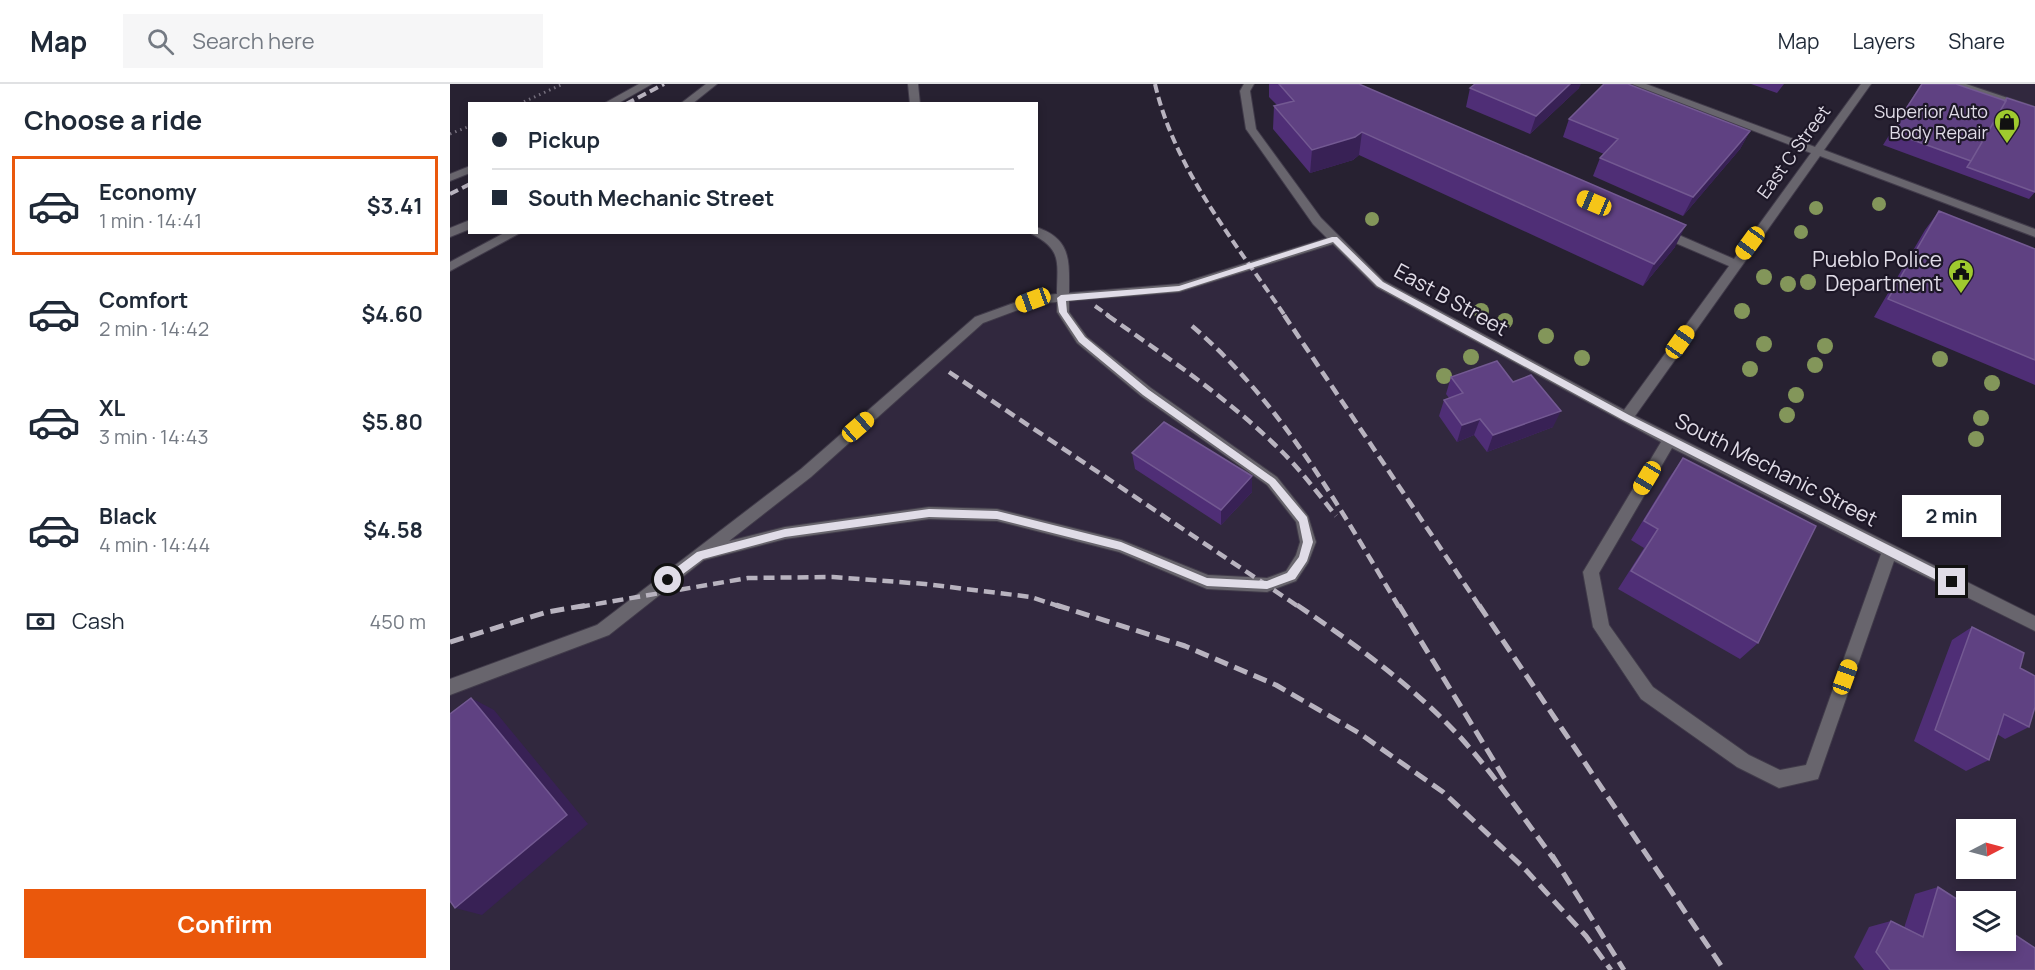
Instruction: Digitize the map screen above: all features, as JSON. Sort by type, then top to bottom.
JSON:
[{"type":"street","points":[[612,102],[647,84]]},
{"type":"street","points":[[688,102],[712,84]]},
{"type":"street","points":[[704,102],[725,84]]},
{"type":"street","points":[[913,84],[915,102]]},
{"type":"street","name":"East B Street","points":[[1249,84],[1245,91],[1251,129],[1317,221],[1380,284],[1626,418]]},
{"type":"street","points":[[1637,84],[2035,233]]},
{"type":"street","name":"East C Street","points":[[1626,418],[1866,84]]},
{"type":"street","points":[[1956,84],[2035,110]]},
{"type":"street","points":[[450,178],[468,170]]},
{"type":"street","points":[[450,233],[468,225]]},
{"type":"street","points":[[1646,225],[1735,264]]},
{"type":"street","points":[[700,555],[785,533],[929,513],[997,515],[1110,543],[1207,582],[1267,585],[1291,576],[1303,558],[1308,542],[1303,520],[1272,481],[1146,392],[1082,340],[1063,312],[1061,298],[1063,255],[1050,238],[1038,232]]},
{"type":"street","points":[[450,267],[512,234]]},
{"type":"street","points":[[450,687],[603,630],[806,473],[980,320],[1033,300],[1179,288],[1335,239]]},
{"type":"street","name":"South Mechanic Street","points":[[1626,418],[2035,624]]},
{"type":"street","points":[[1669,440],[1591,572],[1601,627],[1647,693],[1743,761],[1779,779],[1812,773],[1890,551]]},
{"type":"path","points":[[523,102],[562,84]]},
{"type":"path","points":[[450,134],[468,127]]},
{"type":"shaded area","points":[[1956,84],[2035,84],[2035,110]]},
{"type":"shaded area","points":[[1335,239],[1380,284],[2035,624],[2035,970],[450,970],[450,687],[603,630],[806,473],[979,320],[1033,300],[1179,288]]},
{"type":"building","points":[[1279,84],[1359,84],[1686,225],[1654,264],[1362,132],[1355,137],[1312,150],[1274,106],[1294,101]]},
{"type":"building","points":[[1475,84],[1570,84],[1536,116],[1470,88]]},
{"type":"building","points":[[1604,84],[1628,84],[1750,131],[1693,197],[1600,158],[1618,139],[1569,119]]},
{"type":"building","points":[[1922,84],[1956,84],[2006,101],[1971,161],[1891,132]]},
{"type":"building","name":"Superior Auto Body Repair","points":[[2007,98],[2035,107],[2035,192],[1967,167]]},
{"type":"building","name":"Pueblo Police Department","points":[[1939,211],[2035,249],[2035,360],[1888,299]]},
{"type":"building","points":[[1497,361],[1513,382],[1531,375],[1561,411],[1493,435],[1480,419],[1462,425],[1444,400],[1463,393],[1451,377]]},
{"type":"building","points":[[1164,422],[1252,476],[1221,510],[1132,453]]},
{"type":"building","points":[[1683,458],[1816,526],[1758,643],[1631,571],[1658,529],[1644,521]]},
{"type":"building","points":[[1972,627],[2024,653],[2020,668],[2035,676],[2035,707],[2029,727],[2004,714],[1989,760],[1935,730]]},
{"type":"building","points":[[471,698],[567,815],[455,908],[450,901],[450,714]]},
{"type":"building","points":[[1938,887],[1956,899],[1956,951],[2016,951],[2016,936],[2035,948],[2035,970],[1890,970],[1876,952],[1891,921],[1923,937]]},
{"type":"railway","points":[[630,102],[664,84]]},
{"type":"railway","points":[[1155,84],[1164,116],[1192,176],[1209,205],[1285,316]]},
{"type":"railway","points":[[450,194],[468,185]]},
{"type":"railway","points":[[1095,306],[1109,316]]},
{"type":"railway","points":[[1107,315],[1193,376],[1254,425],[1290,460],[1336,516]]},
{"type":"railway","points":[[1284,315],[1480,607]]},
{"type":"railway","points":[[1192,326],[1254,388],[1281,422],[1331,494],[1399,607]]},
{"type":"railway","points":[[949,372],[1299,607]]},
{"type":"railway","points":[[579,607],[748,578],[833,577],[925,584],[1031,597],[1061,607]]},
{"type":"railway","points":[[450,642],[547,612],[588,605]]},
{"type":"railway","points":[[1056,605],[1185,646],[1276,685],[1359,733],[1443,792],[1523,867],[1586,936],[1611,970]]},
{"type":"railway","points":[[1297,605],[1383,667],[1443,719],[1486,768],[1556,862]]},
{"type":"railway","points":[[1399,605],[1508,784]]},
{"type":"railway","points":[[1479,605],[1724,970]]},
{"type":"railway","points":[[1552,855],[1624,970]]},
{"type":"place","name":"Superior Auto Body Repair","points":[[2007,145]]},
{"type":"place","name":"Pueblo Police Department","points":[[1961,295]]},
{"type":"route","points":[[668,580],[700,555],[785,533],[929,513],[997,515],[1121,546],[1207,582],[1267,585],[1291,576],[1303,558],[1308,542],[1303,520],[1272,481],[1146,392],[1082,340],[1063,312],[1061,298],[1179,288],[1335,239],[1380,284],[1626,418],[1952,582]]}]
